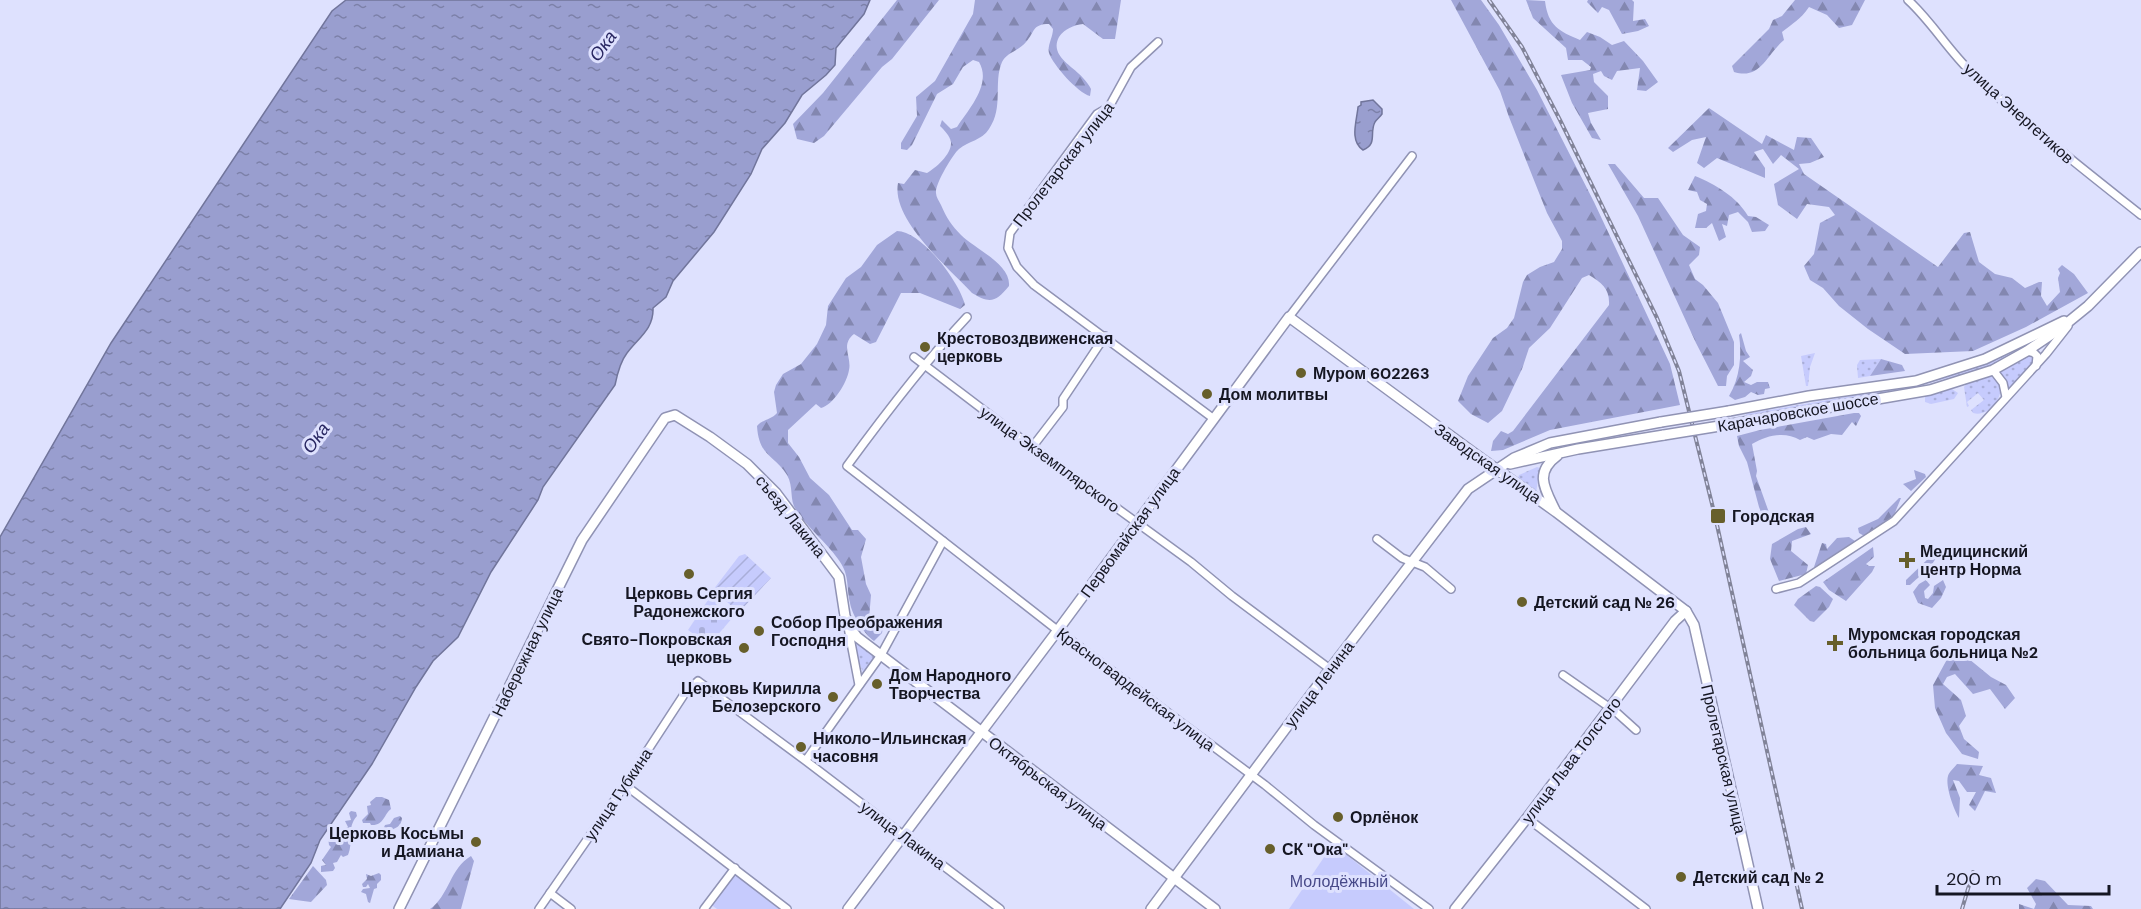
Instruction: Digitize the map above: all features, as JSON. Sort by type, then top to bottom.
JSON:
[{"type":"street","name":"улица Энергетиков","points":[[1908,0],[1926,16],[1958,58],[2027,125],[2141,215]]},
{"type":"street","name":"Пролетарская улица","points":[[1158,42],[1131,67],[1109,107],[1097,114],[1010,233],[1008,248],[1017,267],[1034,285],[1214,419]]},
{"type":"street","name":"Первомайская улица","points":[[848,909],[982,733],[1289,317],[1412,156]]},
{"type":"street","name":"Карачаровское шоссе","points":[[1528,456],[1930,390],[1993,370],[2047,338],[2076,315],[2141,252]]},
{"type":"street","points":[[1776,589],[1799,583],[1894,521],[2036,366],[2076,315]]},
{"type":"street","name":"Карачаровское шоссе","points":[[1499,467],[1569,438],[1809,396],[1916,381],[1985,359],[2076,315]]},
{"type":"street","points":[[924,365],[967,317]]},
{"type":"street","name":"Заводская улица","points":[[1289,317],[1499,467],[1686,611]]},
{"type":"street","points":[[2033,336],[2040,334],[2047,338],[2049,348],[2046,354]]},
{"type":"street","points":[[1033,446],[1063,407],[1063,399],[1105,336]]},
{"type":"street","points":[[2027,351],[2037,356],[2036,366]]},
{"type":"street","name":"улица Экземплярского","points":[[914,357],[1191,562],[1232,596],[1330,669]]},
{"type":"street","name":"Красногвардейская улица","points":[[924,365],[847,466],[1058,630],[1429,909]]},
{"type":"street","points":[[1993,370],[2003,383],[2006,397]]},
{"type":"street","name":"съезд Лакина","points":[[678,416],[747,464],[776,494],[839,577],[860,685]]},
{"type":"street","name":"Набережная улица","points":[[399,909],[582,540],[665,418],[678,416]]},
{"type":"street","points":[[1556,512],[1543,476],[1550,462],[1563,452]]},
{"type":"street","name":"улица Ленина","points":[[1150,909],[1468,489],[1499,467]]},
{"type":"street","points":[[1377,538],[1402,558],[1425,567],[1451,589]]},
{"type":"street","points":[[806,760],[881,655],[943,541]]},
{"type":"street","name":"Пролетарская улица","points":[[1686,611],[1694,625],[1758,909]]},
{"type":"street","name":"улица Льва Толстого","points":[[1455,909],[1527,818],[1675,621],[1686,611]]},
{"type":"street","name":"съезд Лакина","points":[[845,616],[850,628],[857,636],[881,655]]},
{"type":"street","name":"Октябрьская улица","points":[[881,655],[1215,909]]},
{"type":"street","points":[[1563,675],[1610,708],[1636,730]]},
{"type":"street","name":"улица Лакина","points":[[698,681],[806,760],[1000,909]]},
{"type":"street","name":"улица Губкина","points":[[539,909],[625,785],[685,693],[698,681]]},
{"type":"street","points":[[625,785],[787,909]]},
{"type":"street","points":[[1527,818],[1646,909]]},
{"type":"street","points":[[708,908],[735,868]]},
{"type":"street","points":[[550,893],[571,909]]},
{"type":"green space","points":[[897,0],[939,0],[892,59],[882,67],[824,136],[814,143],[797,139],[793,124],[823,93]]},
{"type":"green space","points":[[975,0],[1121,0],[1115,39],[1103,39],[1083,24],[1073,26],[1059,37],[1057,50],[1089,86],[1090,96],[1066,78],[1055,64],[1049,53],[1053,29],[1049,24],[1040,25],[1034,29],[1023,45],[1002,62],[998,78],[996,112],[989,129],[983,136],[956,152],[938,183],[936,196],[952,225],[961,235],[998,264],[1008,278],[1009,286],[992,300],[972,293],[924,243],[903,212],[898,197],[898,183],[904,184],[915,170],[927,173],[946,156],[951,142],[940,126],[942,120],[951,129],[957,127],[973,104],[981,87],[982,70],[979,62],[973,60],[963,67],[953,84],[937,94],[912,145],[907,150],[901,149],[901,143],[917,116],[916,97],[935,81],[973,14]]},
{"type":"green space","points":[[1451,0],[1481,0],[1499,25],[1537,90],[1594,202],[1670,364],[1680,405],[1550,430],[1503,450],[1491,451],[1493,441],[1501,431],[1508,434],[1513,431],[1609,305],[1604,287],[1589,275],[1582,278],[1550,328],[1529,348],[1522,369],[1502,411],[1488,423],[1471,414],[1458,401],[1468,376],[1493,338],[1507,328],[1514,318],[1523,282],[1527,275],[1554,262],[1562,249],[1562,241],[1547,213],[1500,91]]},
{"type":"green space","points":[[1526,0],[1545,1],[1552,22],[1566,34],[1580,40],[1587,32],[1612,45],[1624,41],[1643,61],[1658,82],[1646,91],[1637,90],[1640,68],[1617,71],[1612,80],[1604,76],[1601,71],[1593,74],[1594,82],[1608,96],[1608,109],[1588,113],[1601,140],[1592,138],[1572,103],[1561,75],[1590,70],[1591,67],[1582,60],[1568,60],[1566,48],[1533,18]]},
{"type":"green space","points":[[1588,0],[1632,0],[1634,2],[1633,21],[1645,19],[1649,26],[1622,34],[1609,10],[1602,7],[1598,13],[1587,2]]},
{"type":"green space","points":[[1795,0],[1865,0],[1852,25],[1839,28],[1827,15],[1809,7],[1782,32],[1784,40],[1762,65],[1743,74],[1734,72],[1732,66],[1769,29],[1773,20],[1782,16]]},
{"type":"green space","points":[[1709,108],[1762,144],[1766,135],[1794,150],[1797,137],[1811,138],[1824,157],[1810,163],[1799,164],[1804,174],[1938,267],[1964,233],[1970,232],[1979,262],[1995,274],[2012,278],[2025,288],[2042,282],[2041,296],[2047,306],[2060,292],[2058,269],[2062,265],[2074,274],[2088,293],[2026,327],[1973,351],[1905,354],[1868,329],[1839,306],[1823,288],[1810,280],[1804,266],[1814,254],[1820,223],[1835,215],[1829,207],[1807,204],[1797,219],[1778,205],[1774,184],[1799,169],[1781,155],[1773,164],[1763,149],[1754,152],[1765,168],[1765,178],[1717,158],[1704,168],[1697,163],[1706,137],[1692,140],[1673,152],[1668,148]]},
{"type":"green space","points":[[1608,164],[1615,164],[1644,198],[1658,198],[1683,235],[1700,247],[1699,255],[1689,265],[1695,279],[1718,303],[1734,342],[1734,365],[1727,376],[1726,386],[1718,386],[1638,216]]},
{"type":"green space","points":[[1695,176],[1725,192],[1748,216],[1756,217],[1769,225],[1765,231],[1752,232],[1748,222],[1738,212],[1729,215],[1727,226],[1722,224],[1726,237],[1719,241],[1712,223],[1706,228],[1695,228],[1698,214],[1706,211],[1707,204],[1700,200],[1697,192],[1688,190]]},
{"type":"green space","points":[[897,231],[907,233],[928,249],[956,284],[965,305],[960,309],[920,293],[901,293],[876,342],[870,344],[854,334],[850,338],[847,347],[850,365],[848,375],[835,398],[821,408],[816,404],[788,430],[788,443],[799,457],[810,478],[829,495],[852,530],[858,530],[866,539],[861,557],[866,584],[871,595],[869,619],[871,625],[883,627],[882,633],[874,641],[853,613],[842,565],[796,510],[787,475],[764,450],[758,436],[757,426],[777,413],[774,392],[776,385],[783,374],[801,364],[817,344],[826,325],[828,306],[846,278],[861,267],[877,245]]},
{"type":"green space","points":[[1741,333],[1750,357],[1743,361],[1753,370],[1751,376],[1744,382],[1751,385],[1757,382],[1768,382],[1770,388],[1765,389],[1764,394],[1758,395],[1751,392],[1735,400],[1729,396],[1738,374],[1739,335]]},
{"type":"green space","points":[[2036,338],[2037,341],[1985,368],[1911,388],[1746,417],[1746,414],[1910,386],[1983,365]]},
{"type":"green space","points":[[1815,353],[1810,367],[1808,386],[1806,386],[1801,356]]},
{"type":"green space","points":[[2030,355],[2034,362],[2009,388],[1998,372]]},
{"type":"green space","points":[[1881,359],[1870,376],[1858,378],[1857,365],[1860,360]]},
{"type":"green space","points":[[1881,359],[1902,365],[1905,371],[1870,376]]},
{"type":"green space","points":[[1991,376],[1998,381],[2001,388],[1998,398],[1988,411],[1973,413],[1971,410],[1984,400],[1978,393],[1967,402],[1969,406],[1967,407],[1964,387],[1966,384]]},
{"type":"green space","points":[[1952,389],[1958,393],[1954,399],[1931,404],[1925,402],[1925,396]]},
{"type":"green space","points":[[1859,413],[1861,416],[1856,426],[1852,422],[1842,435],[1831,434],[1814,440],[1807,437],[1800,440],[1776,435],[1752,444],[1756,476],[1772,521],[1765,522],[1737,436]]},
{"type":"green space","points":[[1537,467],[1540,468],[1536,493],[1518,478],[1519,475]]},
{"type":"green space","points":[[1914,470],[1925,474],[1926,477],[1911,491],[1903,484],[1916,479]]},
{"type":"green space","points":[[1901,498],[1894,515],[1866,537],[1859,533],[1858,528],[1878,519]]},
{"type":"green space","points":[[1806,527],[1811,534],[1792,541],[1791,551],[1808,565],[1806,574],[1779,581],[1770,559],[1772,544]]},
{"type":"green space","points":[[1849,537],[1855,541],[1847,549],[1831,561],[1814,567],[1822,543],[1826,544],[1827,549],[1837,538]]},
{"type":"green space","points":[[1873,547],[1874,557],[1866,564],[1875,566],[1872,572],[1846,601],[1829,590],[1823,582]]},
{"type":"green space","points":[[745,554],[771,578],[742,609],[737,605],[734,608],[713,590],[739,556]]},
{"type":"green space","points":[[1931,556],[1936,558],[1931,566],[1910,585],[1906,585],[1906,580]]},
{"type":"green space","points":[[1926,580],[1930,585],[1924,591],[1925,598],[1928,599],[1933,593],[1934,586],[1943,580],[1946,587],[1941,598],[1932,608],[1918,603],[1913,592],[1919,584]]},
{"type":"green space","points":[[1816,586],[1833,599],[1829,607],[1814,622],[1810,621],[1794,605],[1798,599]]},
{"type":"green space","points":[[710,597],[734,616],[709,645],[688,630]]},
{"type":"green space","points":[[856,643],[875,659],[864,676],[854,646]]},
{"type":"green space","points":[[1958,650],[1991,677],[2006,685],[2015,698],[2005,709],[1990,689],[1973,694],[1955,674],[1947,677],[1943,684],[1961,700],[1966,716],[1959,726],[1964,739],[1979,752],[1978,759],[1962,754],[1946,733],[1935,708],[1933,685],[1951,652]]},
{"type":"green space","points":[[1957,764],[1983,766],[1979,775],[1991,778],[1996,793],[1985,791],[1975,811],[1969,805],[1976,792],[1967,792],[1959,781],[1953,780],[1960,798],[1959,818],[1950,798],[1947,780],[1949,773]]},
{"type":"green space","points":[[376,797],[389,800],[391,809],[379,824],[363,823],[362,820],[368,814],[367,806],[371,805],[370,802]]},
{"type":"green space","points":[[356,812],[357,816],[352,825],[348,855],[343,857],[341,855],[337,862],[333,863],[335,868],[333,871],[321,872],[321,866],[326,865],[322,860],[331,847],[328,837],[338,827],[344,829],[348,827],[345,821],[351,820],[349,813]]},
{"type":"green space","points":[[400,816],[402,818],[400,825],[391,830],[394,835],[390,837],[382,832],[385,825]]},
{"type":"green space","name":"Молодёжный","points":[[1333,844],[1414,909],[1289,909]]},
{"type":"green space","points":[[471,856],[474,861],[461,909],[430,909],[441,897],[458,868]]},
{"type":"green space","points":[[313,866],[326,880],[327,885],[311,902],[289,899]]},
{"type":"green space","points":[[379,873],[381,880],[374,889],[370,903],[366,894],[361,892],[363,889],[370,888],[368,884],[363,887],[362,884],[367,879],[366,874],[371,876]]},
{"type":"green space","points":[[734,873],[780,909],[717,909],[710,904]]},
{"type":"green space","points":[[2036,879],[2045,881],[2068,905],[2091,906],[2093,909],[2034,909],[2036,904],[2027,888]]},
{"type":"green space","points":[[2019,904],[2034,909],[2019,909]]},
{"type":"water","name":"Ока","points":[[346,0],[870,0],[864,14],[836,48],[835,65],[802,95],[785,123],[762,149],[751,174],[714,232],[673,281],[666,297],[653,308],[651,322],[625,357],[615,385],[543,487],[538,500],[491,572],[458,637],[433,661],[372,764],[320,840],[311,863],[280,909],[0,909],[0,537],[111,343],[332,11]]},
{"type":"water","points":[[1373,100],[1382,109],[1382,114],[1373,126],[1370,145],[1363,150],[1355,136],[1358,107],[1361,102]]},
{"type":"railway","points":[[1489,0],[1522,47],[1560,120],[1657,318],[1679,371],[1715,516],[1802,909]]},
{"type":"railway","points":[[1962,909],[1973,872]]},
{"type":"place","name":"Крестовоздвиженская церковь","points":[[925,347]]},
{"type":"place","name":"Муром 602263","points":[[1301,373]]},
{"type":"place","name":"Дом молитвы","points":[[1207,394]]},
{"type":"place","name":"Городская","points":[[1718,516]]},
{"type":"place","name":"Медицинский центр Норма","points":[[1907,560]]},
{"type":"place","name":"Церковь Сергия Радонежского","points":[[689,574]]},
{"type":"place","name":"Детский сад № 26","points":[[1522,602]]},
{"type":"place","name":"Собор Преображения Господня","points":[[759,631]]},
{"type":"place","name":"Муромская городская больница больница №2","points":[[1835,643]]},
{"type":"place","name":"Свято-Покровская церковь","points":[[744,648]]},
{"type":"place","name":"Дом Народного Творчества","points":[[877,684]]},
{"type":"place","name":"Церковь Кирилла Белозерского","points":[[833,697]]},
{"type":"place","name":"Николо-Ильинская часовня","points":[[801,747]]},
{"type":"place","name":"Орлёнок","points":[[1338,817]]},
{"type":"place","name":"Церковь Косьмы и Дамиана","points":[[476,842]]},
{"type":"place","name":"СК \"Ока\"","points":[[1270,849]]},
{"type":"place","name":"Детский сад № 2","points":[[1681,877]]}]
